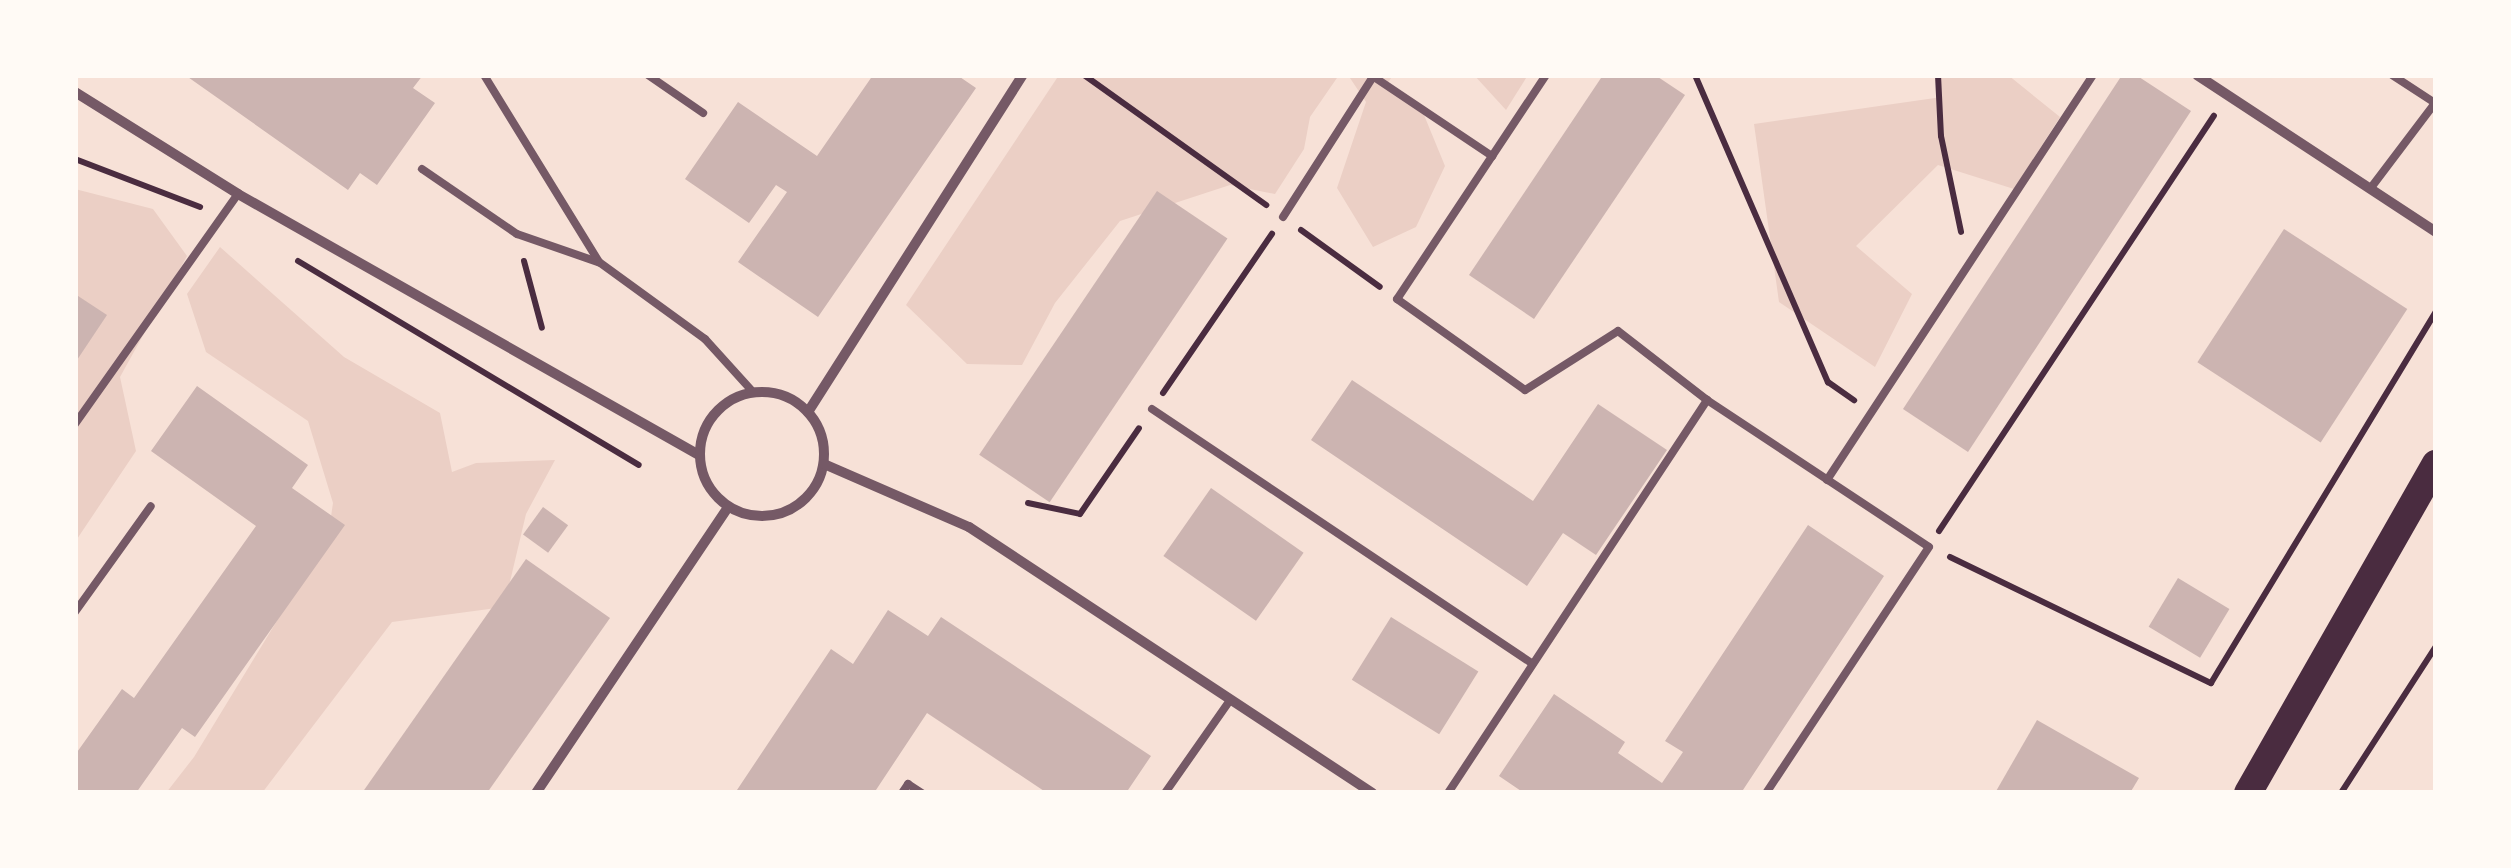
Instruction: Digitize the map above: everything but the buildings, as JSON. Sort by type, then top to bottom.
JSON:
[{"type":"highway","points":[[2248,793],[2436,464]]},
{"type":"street","points":[[808,412],[1023,75]]},
{"type":"street","points":[[2197,75],[2436,232]]},
{"type":"street","points":[[75,92],[238,194],[699,455]]},
{"type":"street","points":[[753,392],[773,392],[808,412],[819,427],[824,464],[818,484],[788,511],[758,516],[728,507],[713,494],[699,455],[709,420],[736,397],[753,392]]},
{"type":"street","points":[[824,464],[969,527],[1372,793]]},
{"type":"street","points":[[536,793],[728,507]]},
{"type":"lane","points":[[485,75],[599,262]]},
{"type":"lane","points":[[648,75],[703,113]]},
{"type":"lane","points":[[1546,75],[1397,299],[1525,390],[1618,331],[1707,400],[1929,547],[1766,793]]},
{"type":"lane","points":[[1828,480],[2093,75]]},
{"type":"lane","points":[[2370,189],[2435,103],[2392,75]]},
{"type":"lane","points":[[1283,217],[1373,76],[1492,156]]},
{"type":"lane","points":[[422,169],[517,234],[599,262],[706,338],[753,392]]},
{"type":"lane","points":[[75,424],[238,194]]},
{"type":"lane","points":[[1448,793],[1707,400]]},
{"type":"lane","points":[[1152,410],[1533,664]]},
{"type":"lane","points":[[75,612],[151,506]]},
{"type":"lane","points":[[1165,793],[1230,700]]},
{"type":"lane","points":[[902,793],[908,784],[922,793]]},
{"type":"path","points":[[1084,75],[1397,299]]},
{"type":"path","points":[[1695,75],[1828,382],[1871,412]]},
{"type":"path","points":[[1938,75],[1941,136],[1968,262]]},
{"type":"path","points":[[2221,105],[1929,547],[2211,683],[2436,311]]},
{"type":"path","points":[[75,158],[224,216]]},
{"type":"path","points":[[1028,503],[1080,514],[1283,217]]},
{"type":"path","points":[[517,234],[542,328]]},
{"type":"path","points":[[291,256],[639,465]]},
{"type":"path","points":[[2341,793],[2436,646]]},
{"type":"shaded area","points":[[1059,75],[1339,75],[1310,117],[1304,149],[1275,194],[1230,185],[1120,221],[1055,303],[1022,365],[967,364],[906,305]]},
{"type":"shaded area","points":[[1348,75],[1393,75],[1385,87],[1424,115],[1445,166],[1416,227],[1373,247],[1337,188],[1366,102]]},
{"type":"shaded area","points":[[1474,75],[1528,75],[1506,110]]},
{"type":"shaded area","points":[[1940,75],[2008,75],[2060,117],[2014,189],[1938,165],[1856,246],[1912,294],[1875,367],[1779,302],[1754,124],[1942,97]]},
{"type":"shaded area","points":[[75,189],[153,209],[187,256],[120,377],[136,451],[75,542]]},
{"type":"shaded area","points":[[220,247],[344,357],[440,413],[452,472],[476,463],[555,460],[526,514],[504,607],[392,622],[262,793],[166,793],[194,757],[328,537],[333,503],[308,421],[206,352],[187,294]]}]
